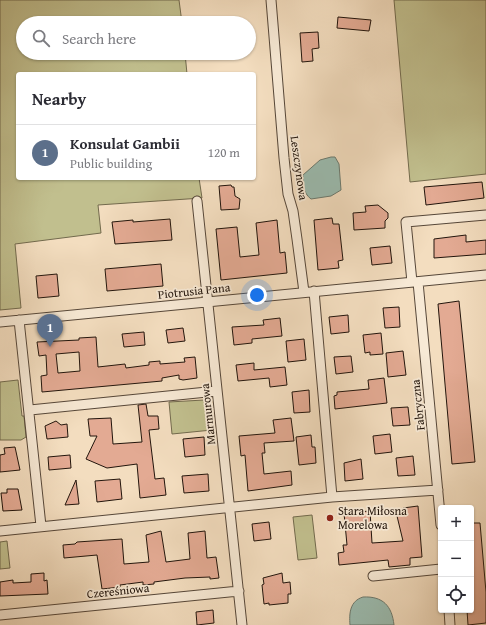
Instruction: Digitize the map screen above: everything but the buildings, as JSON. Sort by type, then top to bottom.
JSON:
[{"type":"street","name":"Leszczynowa","points":[[271,0],[288,194],[295,225],[304,292]]},
{"type":"street","name":"Marmurowa","points":[[197,201],[242,625]]},
{"type":"street","name":"Fabryczna","points":[[439,505],[415,282],[406,222],[486,215]]},
{"type":"street","name":"Piotrusia Pana","points":[[0,322],[486,275]]},
{"type":"street","points":[[314,291],[332,497]]},
{"type":"street","points":[[19,320],[30,410],[41,526]]},
{"type":"street","points":[[30,410],[217,391]]},
{"type":"street","points":[[0,531],[332,497],[438,490]]},
{"type":"street","points":[[373,576],[438,569]]},
{"type":"street","name":"Czereśniowa","points":[[0,615],[239,591]]},
{"type":"street","points":[[449,613],[450,625]]},
{"type":"shaded area","points":[[0,0],[179,0],[181,16],[16,16],[16,60],[186,60],[187,72],[16,72],[16,180],[199,180],[202,198],[98,205],[101,233],[15,244],[21,308],[0,310]]},
{"type":"shaded area","points":[[394,0],[486,0],[486,174],[410,182]]},
{"type":"shaded area","points":[[18,380],[26,437],[21,440],[0,440],[0,382]]},
{"type":"shaded area","points":[[204,400],[210,404],[212,430],[172,434],[169,402]]},
{"type":"shaded area","points":[[312,515],[317,558],[298,560],[293,517]]},
{"type":"shaded area","points":[[7,541],[10,568],[0,569],[0,542]]},
{"type":"water","points":[[335,157],[339,164],[341,190],[331,196],[311,199],[308,197],[303,185],[303,175],[320,160]]},
{"type":"water","points":[[363,597],[381,600],[389,608],[394,625],[350,625],[351,608],[355,601]]},
{"type":"place","name":"Konsulat Gambii","points":[[50,347]]},
{"type":"place","name":"Stara Miłosna Morelowa","points":[[330,518]]}]
